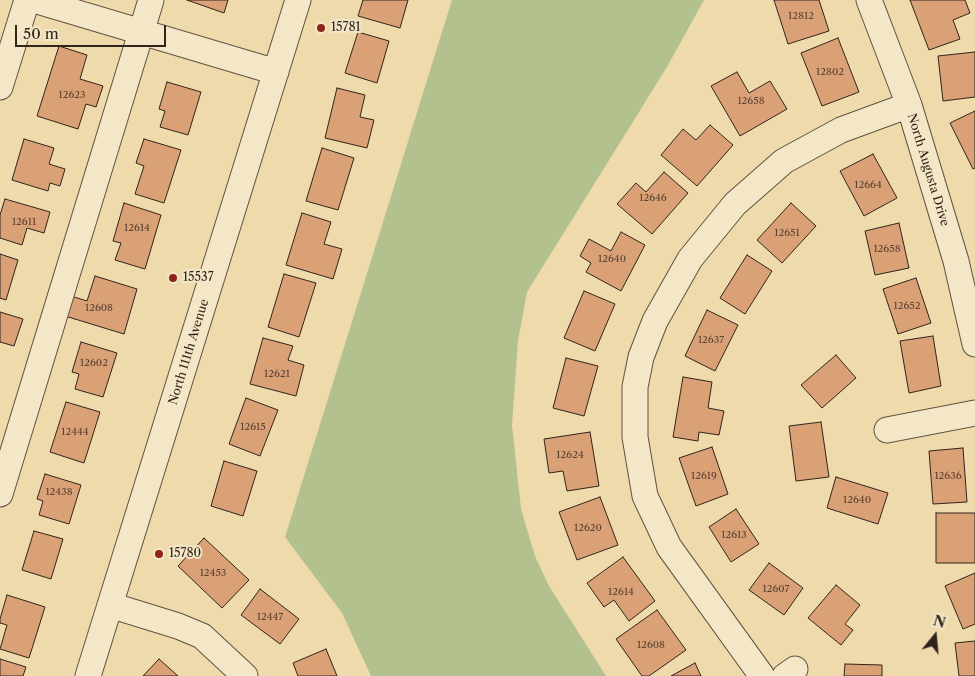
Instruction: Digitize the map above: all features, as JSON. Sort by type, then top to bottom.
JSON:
[{"type":"street","points":[[0,87],[27,0]]},
{"type":"street","points":[[34,0],[276,72]]},
{"type":"street","points":[[0,494],[151,0]]},
{"type":"street","name":"North 111th Avenue","points":[[88,676],[298,0]]},
{"type":"street","name":"North Augusta Drive","points":[[869,0],[909,105],[956,261],[975,344]]},
{"type":"street","points":[[762,676],[670,547],[645,496],[635,437],[635,387],[641,357],[655,321],[690,258],[735,204],[784,161],[841,130],[909,105]]},
{"type":"street","points":[[887,430],[975,413]]},
{"type":"street","points":[[110,605],[178,626],[202,636],[245,676]]},
{"type":"green space","points":[[452,0],[704,0],[667,67],[527,292],[518,341],[512,425],[521,509],[535,556],[549,586],[606,676],[371,676],[342,613],[285,537]]},
{"type":"building","points":[[187,0],[228,0],[224,13]]},
{"type":"building","points":[[363,0],[408,0],[400,28],[358,16]]},
{"type":"building","points":[[774,0],[819,0],[829,31],[788,44]]},
{"type":"building","points":[[910,0],[965,0],[970,13],[953,20],[960,39],[929,50]]},
{"type":"building","points":[[358,32],[389,41],[377,83],[345,73]]},
{"type":"building","points":[[838,38],[859,92],[822,106],[801,53]]},
{"type":"building","points":[[59,46],[87,55],[80,79],[103,86],[96,107],[86,104],[78,129],[37,116]]},
{"type":"building","points":[[975,52],[975,97],[943,101],[938,56]]},
{"type":"building","points":[[737,72],[749,93],[770,81],[787,109],[740,136],[711,86]]},
{"type":"building","points":[[167,82],[201,92],[188,135],[160,127],[165,111],[159,109]]},
{"type":"building","points":[[337,88],[365,95],[360,117],[374,120],[367,148],[325,138]]},
{"type":"building","points":[[975,111],[975,168],[973,169],[950,123]]},
{"type":"building","points":[[710,125],[733,145],[697,186],[661,155],[683,129],[696,140]]},
{"type":"building","points":[[24,139],[54,148],[49,164],[65,169],[60,186],[50,183],[48,191],[12,180]]},
{"type":"building","points":[[144,139],[181,150],[164,203],[135,194],[144,166],[136,163]]},
{"type":"building","points":[[322,148],[354,158],[338,210],[306,201]]},
{"type":"building","points":[[873,154],[897,198],[864,216],[840,171]]},
{"type":"building","points":[[664,172],[688,193],[652,234],[617,204],[636,183],[646,192]]},
{"type":"building","points":[[5,199],[50,212],[44,233],[27,228],[22,245],[0,238],[0,215]]},
{"type":"building","points":[[124,203],[161,215],[145,269],[115,260],[121,243],[113,241]]},
{"type":"building","points":[[791,203],[816,226],[782,263],[757,240]]},
{"type":"building","points":[[302,213],[331,222],[324,244],[342,249],[333,279],[286,265]]},
{"type":"building","points":[[899,223],[909,268],[875,275],[865,231]]},
{"type":"building","points":[[621,232],[645,245],[621,291],[586,272],[591,263],[580,256],[589,239],[611,251]]},
{"type":"building","points":[[0,254],[18,260],[6,300],[0,298]]},
{"type":"building","points":[[747,255],[772,271],[745,314],[720,298]]},
{"type":"building","points":[[284,274],[316,283],[299,337],[268,327]]},
{"type":"building","points":[[95,276],[137,289],[124,334],[65,316],[71,296],[87,301]]},
{"type":"building","points":[[916,278],[931,323],[898,334],[883,289]]},
{"type":"building","points":[[584,291],[615,304],[595,351],[564,338]]},
{"type":"building","points":[[707,310],[738,325],[715,371],[685,356]]},
{"type":"building","points":[[0,312],[23,319],[14,346],[0,342]]},
{"type":"building","points":[[933,336],[941,386],[909,393],[900,341]]},
{"type":"building","points":[[263,338],[293,346],[288,360],[304,365],[296,396],[250,384]]},
{"type":"building","points":[[81,342],[117,353],[103,397],[75,389],[79,374],[72,372]]},
{"type":"building","points":[[836,355],[856,378],[822,408],[801,385]]},
{"type":"building","points":[[566,358],[598,366],[584,416],[553,408]]},
{"type":"building","points":[[683,377],[712,382],[708,408],[724,411],[719,435],[699,432],[698,441],[673,437]]},
{"type":"building","points":[[246,398],[278,410],[260,456],[229,444]]},
{"type":"building","points":[[66,402],[100,412],[84,463],[50,452]]},
{"type":"building","points":[[821,422],[829,477],[796,481],[789,426]]},
{"type":"building","points":[[590,432],[599,486],[567,491],[563,471],[549,473],[544,439]]},
{"type":"building","points":[[712,447],[728,494],[696,506],[679,458]]},
{"type":"building","points":[[963,448],[967,502],[933,504],[929,451]]},
{"type":"building","points":[[224,461],[257,471],[243,516],[211,506]]},
{"type":"building","points":[[45,474],[81,485],[69,524],[39,515],[43,501],[37,499]]},
{"type":"building","points":[[836,477],[888,493],[878,524],[827,508]]},
{"type":"building","points":[[600,497],[618,545],[577,560],[559,512]]},
{"type":"building","points":[[736,509],[759,544],[731,562],[709,527]]},
{"type":"building","points":[[936,513],[975,513],[975,563],[936,563]]},
{"type":"building","points":[[34,531],[63,539],[51,579],[22,570]]},
{"type":"building","points":[[204,538],[249,580],[222,608],[178,566]]},
{"type":"building","points":[[623,557],[655,601],[629,621],[614,600],[604,607],[587,583]]},
{"type":"building","points":[[769,563],[803,588],[784,615],[749,590]]},
{"type":"building","points":[[975,573],[975,624],[963,629],[945,586]]},
{"type":"building","points":[[836,585],[860,605],[845,624],[853,630],[841,645],[808,618]]},
{"type":"building","points":[[260,589],[299,619],[280,644],[241,615]]},
{"type":"building","points":[[7,595],[45,607],[29,658],[0,649],[7,625],[0,623],[0,619]]},
{"type":"building","points":[[657,610],[686,650],[649,676],[642,676],[616,639]]},
{"type":"building","points":[[975,641],[975,676],[959,676],[955,643]]},
{"type":"building","points":[[326,649],[337,676],[298,676],[293,663]]},
{"type":"building","points":[[0,659],[26,667],[23,676],[0,676]]},
{"type":"building","points":[[159,659],[178,676],[143,676]]},
{"type":"building","points":[[695,663],[701,676],[671,676]]},
{"type":"building","points":[[845,664],[882,665],[882,676],[844,676]]},
{"type":"place","name":"15781","points":[[321,28]]},
{"type":"place","name":"15537","points":[[173,278]]},
{"type":"place","name":"15780","points":[[159,554]]}]
